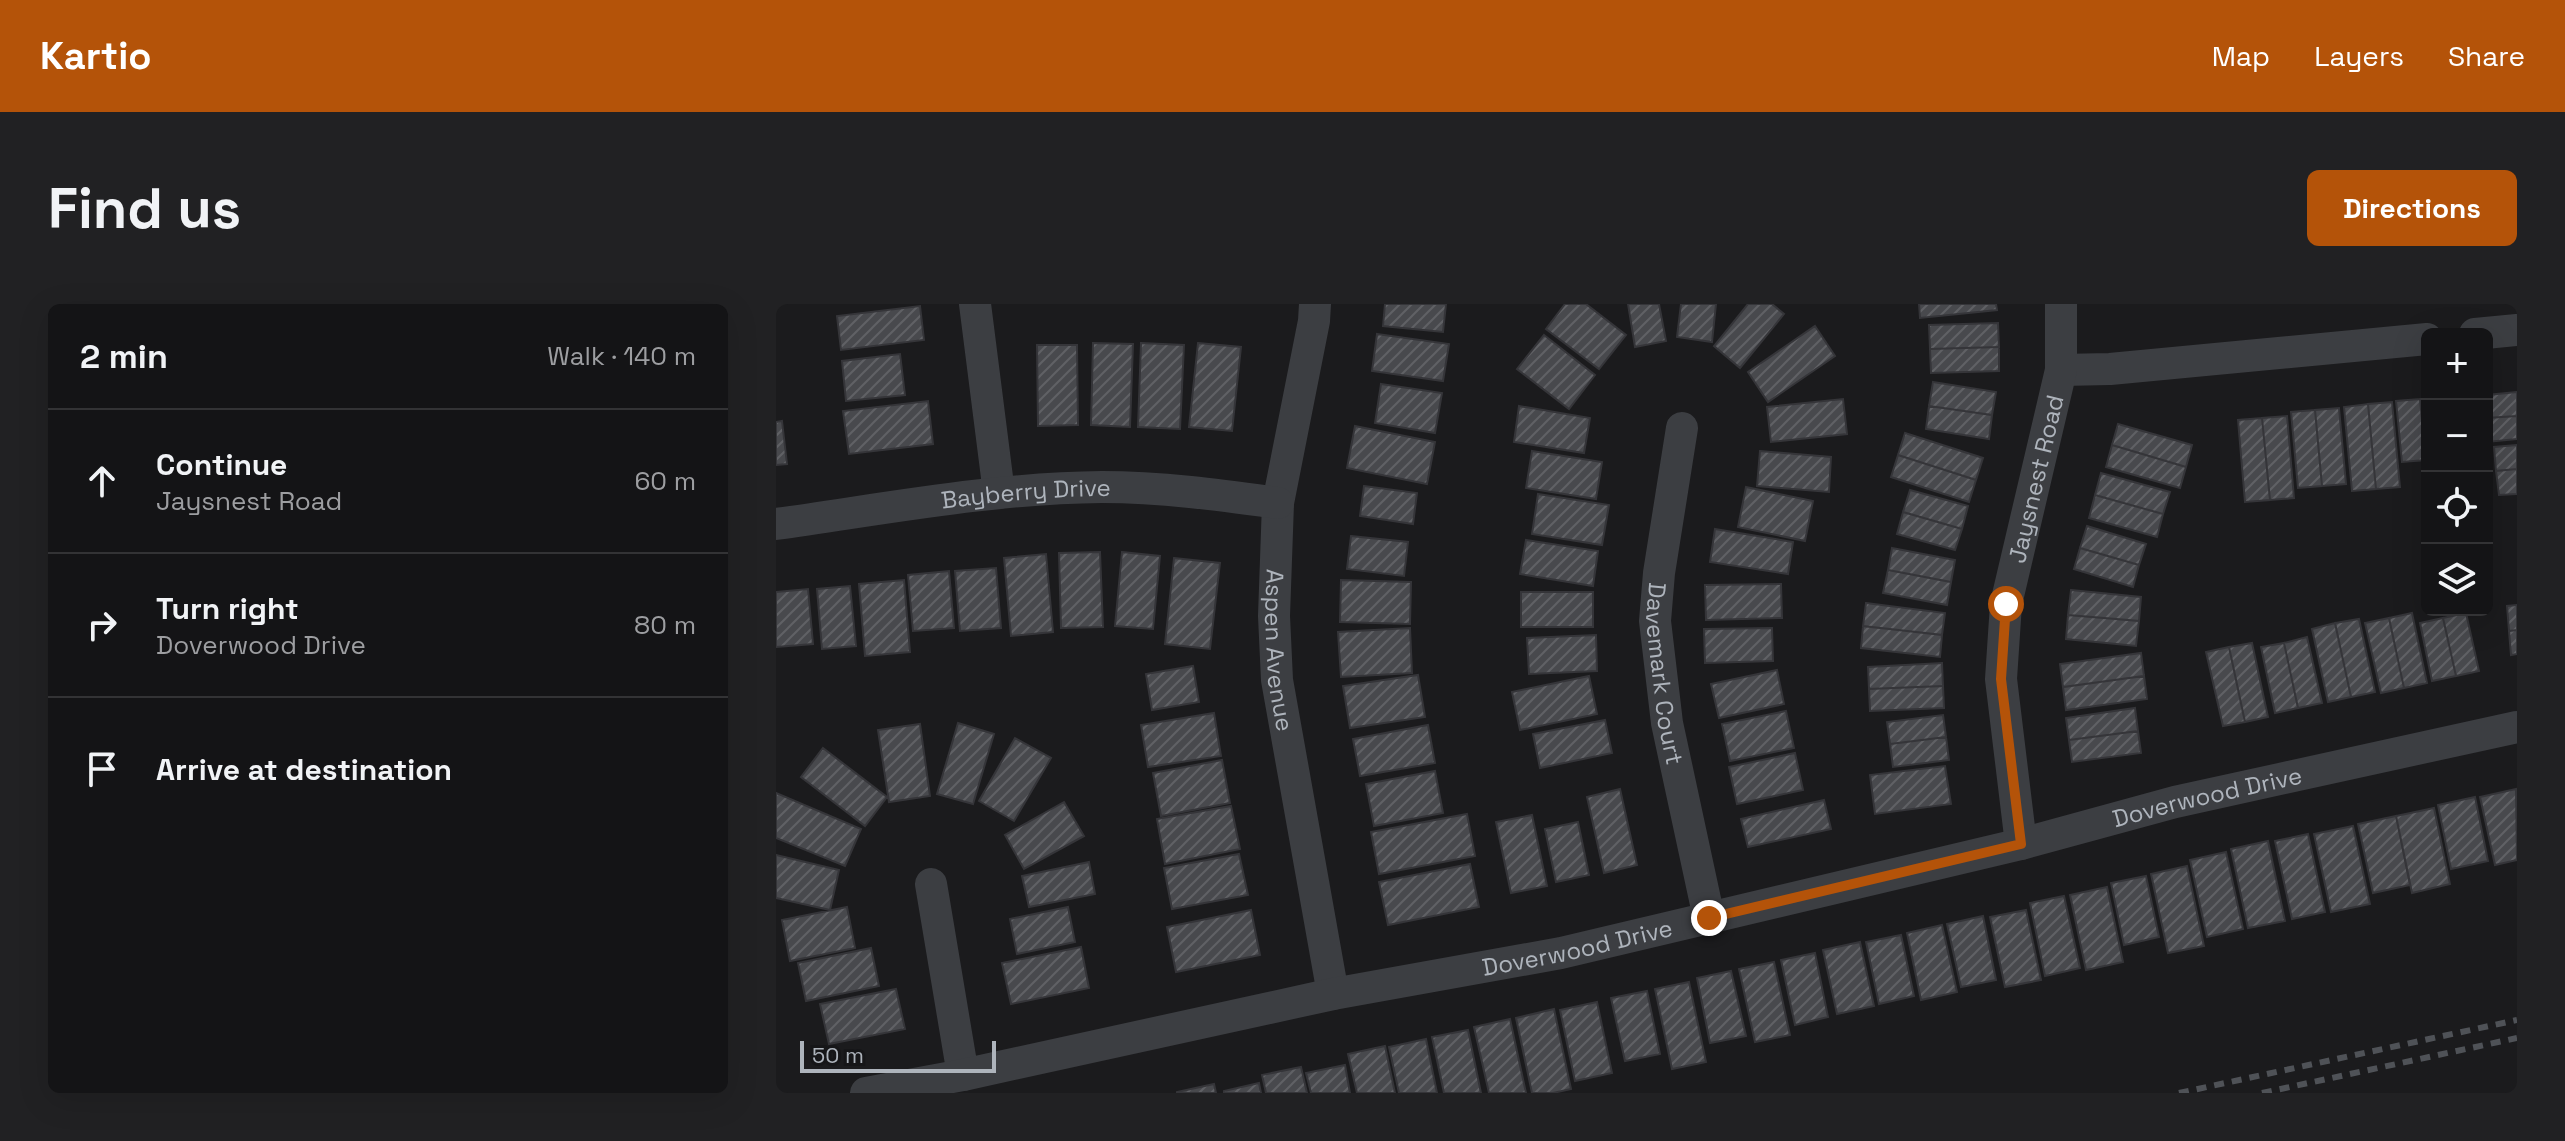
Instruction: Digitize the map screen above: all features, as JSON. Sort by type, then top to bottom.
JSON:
[{"type":"street","points":[[975,304],[999,493]]},
{"type":"street","name":"Aspen Avenue","points":[[1315,304],[1278,503],[1274,616],[1277,680],[1333,994]]},
{"type":"street","name":"Jaysnest Road","points":[[2021,844],[2001,679],[2006,604],[2061,370],[2061,304]]},
{"type":"street","points":[[2493,332],[2517,330]]},
{"type":"street","points":[[2061,370],[2110,369],[2421,340]]},
{"type":"street","name":"Davemark Court","points":[[1682,428],[1659,573],[1655,621],[1667,723],[1709,918]]},
{"type":"street","name":"Bayberry Drive","points":[[776,524],[999,493],[1100,487],[1152,488],[1278,503]]},
{"type":"street","name":"Doverwood Drive","points":[[866,1093],[963,1075],[1333,994],[1561,953],[2021,844],[2175,802],[2517,727]]},
{"type":"street","points":[[931,884],[963,1075]]},
{"type":"building","points":[[1385,304],[1446,304],[1443,332],[1383,326]]},
{"type":"building","points":[[1565,304],[1586,304],[1626,335],[1599,369],[1546,329]]},
{"type":"building","points":[[1628,304],[1659,304],[1666,341],[1635,347]]},
{"type":"building","points":[[1681,304],[1716,304],[1712,342],[1677,337]]},
{"type":"building","points":[[1748,304],[1772,304],[1784,314],[1740,368],[1714,346]]},
{"type":"building","points":[[1919,304],[1996,304],[1997,310],[1920,318]]},
{"type":"building","points":[[920,306],[924,340],[841,350],[837,316]]},
{"type":"building","points":[[1998,323],[1999,347],[1930,349],[1929,325]]},
{"type":"building","points":[[1815,326],[1835,356],[1768,402],[1748,372]]},
{"type":"building","points":[[1377,334],[1449,344],[1443,381],[1372,371]]},
{"type":"building","points":[[1544,335],[1595,375],[1569,409],[1517,369]]},
{"type":"building","points":[[1093,343],[1133,344],[1130,427],[1091,425]]},
{"type":"building","points":[[1141,343],[1184,345],[1180,429],[1138,427]]},
{"type":"building","points":[[1198,343],[1241,347],[1232,431],[1189,427]]},
{"type":"building","points":[[1037,345],[1077,345],[1078,425],[1038,426]]},
{"type":"building","points":[[1999,347],[1999,371],[1931,373],[1930,349]]},
{"type":"building","points":[[900,354],[905,395],[846,401],[842,361]]},
{"type":"building","points":[[1933,382],[1996,392],[1992,415],[1929,406]]},
{"type":"building","points":[[1381,384],[1442,393],[1435,433],[1375,423]]},
{"type":"building","points":[[2517,392],[2517,416],[2493,418],[2493,394]]},
{"type":"building","points":[[1843,399],[1847,434],[1771,442],[1767,407]]},
{"type":"building","points":[[2420,399],[2421,460],[2402,462],[2396,401]]},
{"type":"building","points":[[928,401],[933,444],[849,454],[843,411]]},
{"type":"building","points":[[2392,402],[2400,487],[2376,489],[2368,404]]},
{"type":"building","points":[[2368,404],[2376,489],[2352,491],[2344,407]]},
{"type":"building","points":[[1519,406],[1590,418],[1584,453],[1514,442]]},
{"type":"building","points":[[1929,406],[1992,415],[1989,439],[1926,429]]},
{"type":"building","points":[[2339,408],[2346,484],[2322,486],[2315,410]]},
{"type":"building","points":[[2315,410],[2322,486],[2298,488],[2291,412]]},
{"type":"building","points":[[2287,416],[2294,498],[2270,500],[2262,418]]},
{"type":"building","points":[[2517,416],[2517,439],[2493,441],[2493,418]]},
{"type":"building","points":[[2262,418],[2270,500],[2245,502],[2238,420]]},
{"type":"building","points":[[782,421],[787,464],[776,465],[776,422]]},
{"type":"building","points":[[2118,424],[2192,445],[2186,467],[2112,445]]},
{"type":"building","points":[[1355,426],[1435,442],[1427,484],[1347,468]]},
{"type":"building","points":[[1905,433],[1983,458],[1976,480],[1898,455]]},
{"type":"building","points":[[2112,445],[2186,467],[2180,488],[2106,467]]},
{"type":"building","points":[[2517,445],[2517,469],[2496,471],[2494,447]]},
{"type":"building","points":[[1532,451],[1602,462],[1596,499],[1526,488]]},
{"type":"building","points":[[1760,451],[1831,457],[1829,492],[1757,486]]},
{"type":"building","points":[[1898,455],[1976,480],[1969,502],[1891,477]]},
{"type":"building","points":[[2517,469],[2517,494],[2499,495],[2496,471]]},
{"type":"building","points":[[2101,473],[2170,492],[2163,514],[2095,495]]},
{"type":"building","points":[[1364,486],[1417,493],[1413,524],[1360,516]]},
{"type":"building","points":[[1746,487],[1813,501],[1805,541],[1738,527]]},
{"type":"building","points":[[1910,490],[1968,506],[1962,529],[1903,512]]},
{"type":"building","points":[[1538,494],[1609,505],[1602,545],[1532,534]]},
{"type":"building","points":[[2095,495],[2163,514],[2157,537],[2089,518]]},
{"type":"building","points":[[1903,512],[1962,529],[1955,550],[1897,534]]},
{"type":"building","points":[[2087,526],[2146,544],[2139,565],[2080,548]]},
{"type":"building","points":[[1715,529],[1793,542],[1788,574],[1710,562]]},
{"type":"building","points":[[1351,536],[1408,542],[1404,576],[1347,569]]},
{"type":"building","points":[[1526,540],[1598,551],[1593,586],[1520,574]]},
{"type":"building","points":[[1892,548],[1955,560],[1951,582],[1888,570]]},
{"type":"building","points":[[2080,548],[2139,565],[2133,587],[2074,569]]},
{"type":"building","points":[[1100,552],[1103,627],[1061,628],[1059,553]]},
{"type":"building","points":[[1122,552],[1160,556],[1153,629],[1115,626]]},
{"type":"building","points":[[1046,554],[1053,632],[1011,636],[1004,558]]},
{"type":"building","points":[[1174,558],[1220,563],[1210,649],[1165,644]]},
{"type":"building","points":[[996,568],[1001,628],[960,631],[955,571]]},
{"type":"building","points":[[1888,570],[1951,582],[1947,605],[1883,593]]},
{"type":"building","points":[[949,571],[954,628],[913,631],[908,575]]},
{"type":"building","points":[[904,580],[910,652],[865,656],[859,584]]},
{"type":"building","points":[[1341,580],[1411,582],[1410,624],[1340,622]]},
{"type":"building","points":[[1781,584],[1782,618],[1706,620],[1705,585]]},
{"type":"building","points":[[850,586],[856,646],[822,649],[817,589]]},
{"type":"building","points":[[808,589],[813,644],[776,647],[776,592]]},
{"type":"building","points":[[2071,590],[2141,597],[2139,621],[2068,615]]},
{"type":"building","points":[[1521,592],[1593,592],[1593,627],[1521,627]]},
{"type":"building","points":[[1866,603],[1945,613],[1942,635],[1863,626]]},
{"type":"building","points":[[2517,605],[2517,630],[2509,631],[2507,606]]},
{"type":"building","points":[[2412,613],[2427,683],[2404,688],[2389,618]]},
{"type":"building","points":[[2068,615],[2139,621],[2136,646],[2066,639]]},
{"type":"building","points":[[2467,616],[2479,671],[2456,676],[2443,618]]},
{"type":"building","points":[[2389,618],[2404,688],[2381,693],[2365,623]]},
{"type":"building","points":[[2443,618],[2456,676],[2432,681],[2420,623]]},
{"type":"building","points":[[2359,619],[2375,692],[2351,697],[2335,623]]},
{"type":"building","points":[[2335,623],[2351,697],[2328,702],[2312,629]]},
{"type":"building","points":[[1863,626],[1942,635],[1940,657],[1861,648]]},
{"type":"building","points":[[1410,628],[1412,673],[1341,677],[1338,632]]},
{"type":"building","points":[[1772,628],[1773,661],[1705,663],[1704,629]]},
{"type":"building","points":[[2517,630],[2517,654],[2511,655],[2509,631]]},
{"type":"building","points":[[1596,635],[1597,671],[1529,674],[1527,638]]},
{"type":"building","points":[[2307,637],[2322,703],[2298,708],[2284,643]]},
{"type":"building","points":[[2252,643],[2268,717],[2245,722],[2229,647]]},
{"type":"building","points":[[2284,643],[2298,708],[2275,713],[2261,647]]},
{"type":"building","points":[[2229,647],[2245,722],[2223,726],[2206,652]]},
{"type":"building","points":[[2141,653],[2144,676],[2063,687],[2060,664]]},
{"type":"building","points":[[1942,663],[1943,686],[1869,689],[1868,667]]},
{"type":"building","points":[[1193,666],[1199,702],[1152,710],[1146,674]]},
{"type":"building","points":[[1777,670],[1784,704],[1719,718],[1711,684]]},
{"type":"building","points":[[1418,675],[1425,717],[1350,728],[1343,686]]},
{"type":"building","points":[[1589,676],[1597,714],[1520,730],[1512,692]]},
{"type":"building","points":[[2144,676],[2147,699],[2066,710],[2063,687]]},
{"type":"building","points":[[1943,686],[1944,708],[1870,711],[1869,689]]},
{"type":"building","points":[[2135,708],[2138,731],[2069,740],[2066,718]]},
{"type":"building","points":[[1786,711],[1794,748],[1730,761],[1722,724]]},
{"type":"building","points":[[1214,713],[1221,756],[1148,767],[1141,725]]},
{"type":"building","points":[[1943,715],[1946,737],[1890,744],[1887,722]]},
{"type":"building","points":[[1605,720],[1612,753],[1540,768],[1533,734]]},
{"type":"building","points":[[958,723],[994,734],[973,804],[937,794]]},
{"type":"building","points":[[920,724],[930,796],[889,802],[878,730]]},
{"type":"building","points":[[1428,725],[1435,763],[1360,776],[1353,739]]},
{"type":"building","points":[[2138,731],[2141,753],[2072,762],[2069,740]]},
{"type":"building","points":[[1946,737],[1949,760],[1893,767],[1890,744]]},
{"type":"building","points":[[1015,738],[1051,758],[1014,821],[979,801]]},
{"type":"building","points":[[823,748],[887,797],[865,826],[801,777]]},
{"type":"building","points":[[1795,753],[1803,790],[1737,804],[1729,767]]},
{"type":"building","points":[[1222,760],[1230,803],[1161,816],[1153,773]]},
{"type":"building","points":[[1945,766],[1951,804],[1875,814],[1870,775]]},
{"type":"building","points":[[1435,771],[1443,813],[1374,826],[1366,784]]},
{"type":"building","points":[[1620,789],[1637,865],[1604,873],[1587,797]]},
{"type":"building","points":[[2516,789],[2517,860],[2495,865],[2480,797]]},
{"type":"building","points":[[776,793],[861,829],[845,866],[776,838]]},
{"type":"building","points":[[2475,797],[2488,861],[2451,869],[2438,805]]},
{"type":"building","points":[[1824,800],[1831,829],[1748,847],[1741,819]]},
{"type":"building","points":[[1064,802],[1084,836],[1024,869],[1005,835]]},
{"type":"building","points":[[1231,806],[1240,849],[1165,864],[1157,819]]},
{"type":"building","points":[[2434,808],[2450,884],[2412,893],[2396,816]]},
{"type":"building","points":[[1467,814],[1475,856],[1379,874],[1371,832]]},
{"type":"building","points":[[1532,815],[1547,886],[1511,893],[1496,822]]},
{"type":"building","points":[[2396,816],[2410,885],[2373,893],[2358,824]]},
{"type":"building","points":[[1578,822],[1589,875],[1556,882],[1545,829]]},
{"type":"building","points":[[2353,826],[2370,904],[2331,912],[2314,834]]},
{"type":"building","points":[[2308,834],[2325,912],[2292,919],[2275,841]]},
{"type":"building","points":[[2268,841],[2285,921],[2248,928],[2231,849]]},
{"type":"building","points":[[2226,852],[2243,929],[2207,937],[2190,860]]},
{"type":"building","points":[[1239,854],[1248,895],[1172,909],[1164,868]]},
{"type":"building","points":[[776,855],[839,870],[830,910],[776,898]]},
{"type":"building","points":[[1089,862],[1095,894],[1029,907],[1022,876]]},
{"type":"building","points":[[1470,864],[1479,907],[1388,925],[1379,882]]},
{"type":"building","points":[[2187,866],[2204,946],[2168,953],[2151,874]]},
{"type":"building","points":[[2146,876],[2159,937],[2124,945],[2111,883]]},
{"type":"building","points":[[2107,887],[2123,962],[2086,970],[2070,895]]},
{"type":"building","points":[[2064,896],[2080,968],[2045,976],[2030,903]]},
{"type":"building","points":[[847,907],[855,948],[790,961],[782,920]]},
{"type":"building","points":[[1068,907],[1075,942],[1017,954],[1010,919]]},
{"type":"building","points":[[1251,910],[1260,955],[1176,972],[1167,927]]},
{"type":"building","points":[[2026,910],[2041,980],[2005,987],[1990,917]]},
{"type":"building","points":[[1983,916],[1996,980],[1961,987],[1947,924]]},
{"type":"building","points":[[1942,925],[1957,992],[1921,1000],[1907,933]]},
{"type":"building","points":[[1901,935],[1914,996],[1879,1004],[1866,942]]},
{"type":"building","points":[[1860,942],[1874,1006],[1837,1014],[1823,950]]},
{"type":"building","points":[[1081,947],[1089,988],[1011,1004],[1002,963]]},
{"type":"building","points":[[871,948],[879,986],[806,1001],[798,963]]},
{"type":"building","points":[[1815,953],[1828,1017],[1795,1025],[1781,960]]},
{"type":"building","points":[[1774,962],[1790,1035],[1755,1042],[1739,969]]},
{"type":"building","points":[[1731,971],[1746,1036],[1710,1043],[1697,978]]},
{"type":"building","points":[[1689,982],[1706,1062],[1672,1069],[1655,989]]},
{"type":"building","points":[[896,989],[905,1029],[829,1044],[820,1004]]},
{"type":"building","points":[[1647,991],[1660,1054],[1625,1061],[1611,998]]},
{"type":"building","points":[[1597,1002],[1612,1073],[1575,1081],[1560,1010]]},
{"type":"building","points":[[1554,1009],[1571,1089],[1532,1093],[1516,1018]]},
{"type":"building","points":[[1510,1019],[1526,1093],[1489,1093],[1474,1027]]},
{"type":"building","points":[[1468,1030],[1481,1093],[1444,1093],[1432,1037]]},
{"type":"building","points":[[1426,1039],[1437,1093],[1399,1093],[1389,1047]]},
{"type":"building","points":[[1385,1046],[1395,1093],[1357,1093],[1348,1054]]},
{"type":"building","points":[[1345,1065],[1350,1093],[1311,1093],[1306,1073]]},
{"type":"building","points":[[1301,1067],[1307,1093],[1266,1093],[1262,1075]]},
{"type":"building","points":[[1259,1083],[1261,1093],[1224,1093],[1224,1091]]},
{"type":"building","points":[[1214,1084],[1216,1093],[1177,1093],[1177,1092]]},
{"type":"railway","points":[[2179,1093],[2517,1020]]},
{"type":"railway","points":[[2262,1093],[2517,1038]]},
{"type":"route","points":[[1709,918],[2021,844],[2001,679],[2006,604]]}]
